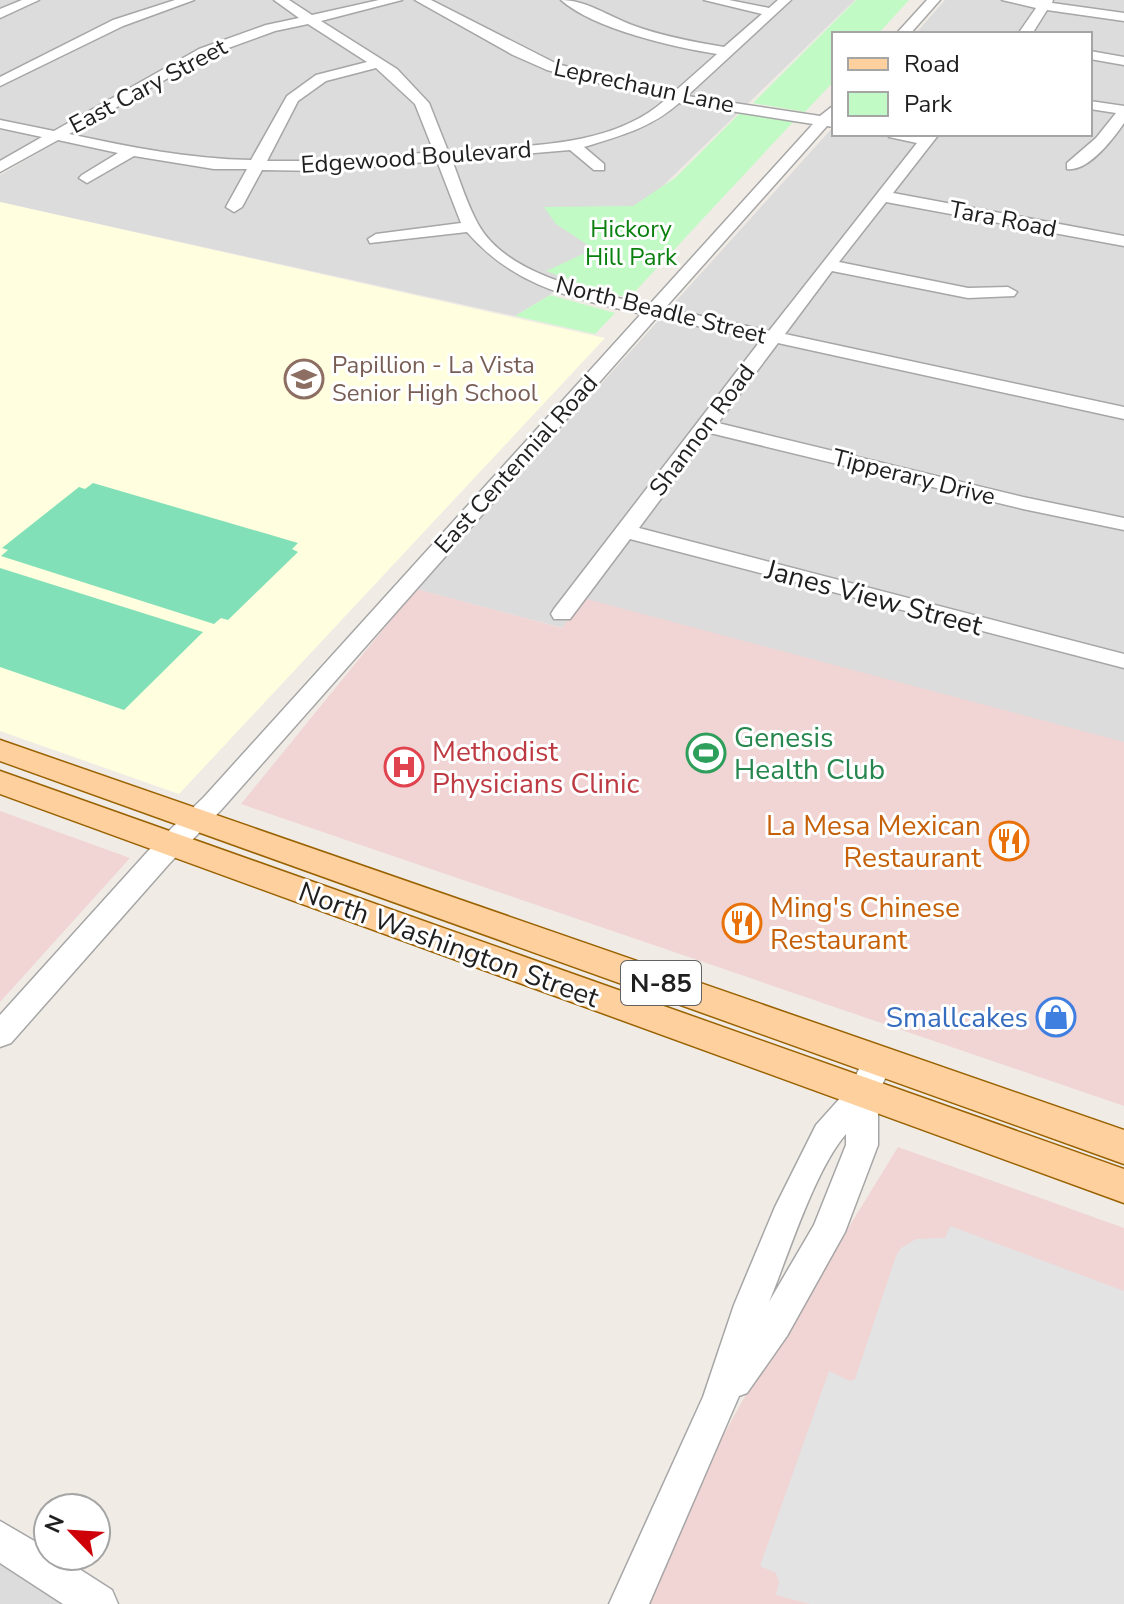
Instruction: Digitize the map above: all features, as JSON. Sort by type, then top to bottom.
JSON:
[{"type":"main road","name":"North Washington Street","points":[[0,750],[198,818],[870,1078],[1124,1186]]},
{"type":"main road","name":"North Washington Street","points":[[0,782],[174,845],[870,1078],[1124,1147]]},
{"type":"street","points":[[0,14],[33,0]]},
{"type":"street","points":[[0,82],[118,23],[188,0]]},
{"type":"street","name":"North Beadle Street","points":[[280,0],[392,72],[422,103],[471,227],[495,254],[525,273],[562,288],[654,312],[1124,413]]},
{"type":"street","name":"East Cary Street","points":[[0,167],[204,52],[240,37],[396,0]]},
{"type":"street","name":"Leprechaun Lane","points":[[421,0],[527,57],[570,73],[679,96],[830,118]]},
{"type":"street","points":[[567,0],[649,38],[728,52]]},
{"type":"street","points":[[710,0],[771,12]]},
{"type":"street","name":"Edgewood Boulevard","points":[[0,124],[214,164],[323,166],[573,145],[646,122],[785,0]]},
{"type":"street","points":[[905,32],[934,0]]},
{"type":"street","points":[[1001,0],[1045,3],[1124,17]]},
{"type":"street","points":[[1026,32],[1045,3]]},
{"type":"street","points":[[1092,55],[1124,61]]},
{"type":"street","points":[[234,207],[292,99],[302,89],[321,78],[379,63]]},
{"type":"street","points":[[553,81],[570,73]]},
{"type":"street","points":[[1072,166],[1114,128],[1124,110],[1092,105]]},
{"type":"street","name":"East Centennial Road","points":[[0,1035],[830,118]]},
{"type":"street","name":"Shannon Road","points":[[562,614],[881,196],[930,137]]},
{"type":"street","points":[[573,145],[599,167]]},
{"type":"street","points":[[87,178],[132,151]]},
{"type":"street","name":"Tara Road","points":[[881,196],[1124,241]]},
{"type":"street","points":[[376,239],[471,227]]},
{"type":"street","points":[[828,265],[968,293],[1008,292]]},
{"type":"street","name":"Tipperary Drive","points":[[705,426],[1008,500],[1124,524]]},
{"type":"street","name":"Janes View Street","points":[[625,531],[1124,661]]},
{"type":"street","points":[[629,1604],[720,1400],[775,1325],[828,1232],[862,1145],[870,1078]]},
{"type":"street","points":[[0,1540],[98,1604]]},
{"type":"shaded area","points":[[0,0],[384,0],[250,31],[202,48],[0,163]]},
{"type":"shaded area","points":[[402,0],[855,0],[550,295],[515,316],[0,202],[0,175],[204,57],[252,36]]},
{"type":"shaded area","points":[[945,0],[1124,0],[1124,761],[563,628],[416,589],[832,128],[832,136],[1092,136],[1092,32],[917,32]]},
{"type":"shaded area","points":[[0,202],[605,338],[179,794],[0,731]]},
{"type":"shaded area","points":[[416,589],[562,628],[583,598],[1124,742],[1124,1106],[241,804]]},
{"type":"shaded area","points":[[0,811],[130,858],[0,1002]]},
{"type":"shaded area","points":[[898,1147],[1124,1228],[1124,1604],[630,1604],[744,1398]]},
{"type":"shaded area","points":[[950,1226],[1124,1291],[1124,1604],[810,1604],[776,1595],[779,1583],[776,1573],[760,1566],[829,1371],[850,1381],[855,1379],[896,1256],[901,1248],[916,1239],[945,1238]]},
{"type":"shaded area","points":[[0,1523],[32,1553],[32,1572],[52,1572],[86,1604],[0,1604]]},
{"type":"green space","points":[[856,0],[909,0],[880,32],[832,32],[832,83],[805,112],[753,103]]},
{"type":"green space","name":"Hickory Hill Park","points":[[741,112],[794,121],[629,298],[546,271],[594,249],[556,224],[544,207],[633,206],[675,178]]},
{"type":"green space","name":"Hickory Hill Park","points":[[550,295],[615,313],[595,334],[515,316]]},
{"type":"green space","points":[[93,483],[298,543],[292,549],[298,552],[228,620],[221,618],[214,624],[1,556],[8,550],[2,548],[79,487],[85,489]]},
{"type":"green space","points":[[0,568],[203,632],[124,710],[0,667]]},
{"type":"place","name":"Papillion - La Vista Senior High School","points":[[304,379]]},
{"type":"place","name":"Genesis Health Club","points":[[706,753]]},
{"type":"place","name":"Methodist Physicians Clinic","points":[[404,767]]},
{"type":"place","name":"La Mesa Mexican Restaurant","points":[[1009,841]]},
{"type":"place","name":"Ming's Chinese Restaurant","points":[[742,923]]},
{"type":"place","name":"Smallcakes","points":[[1056,1017]]}]
